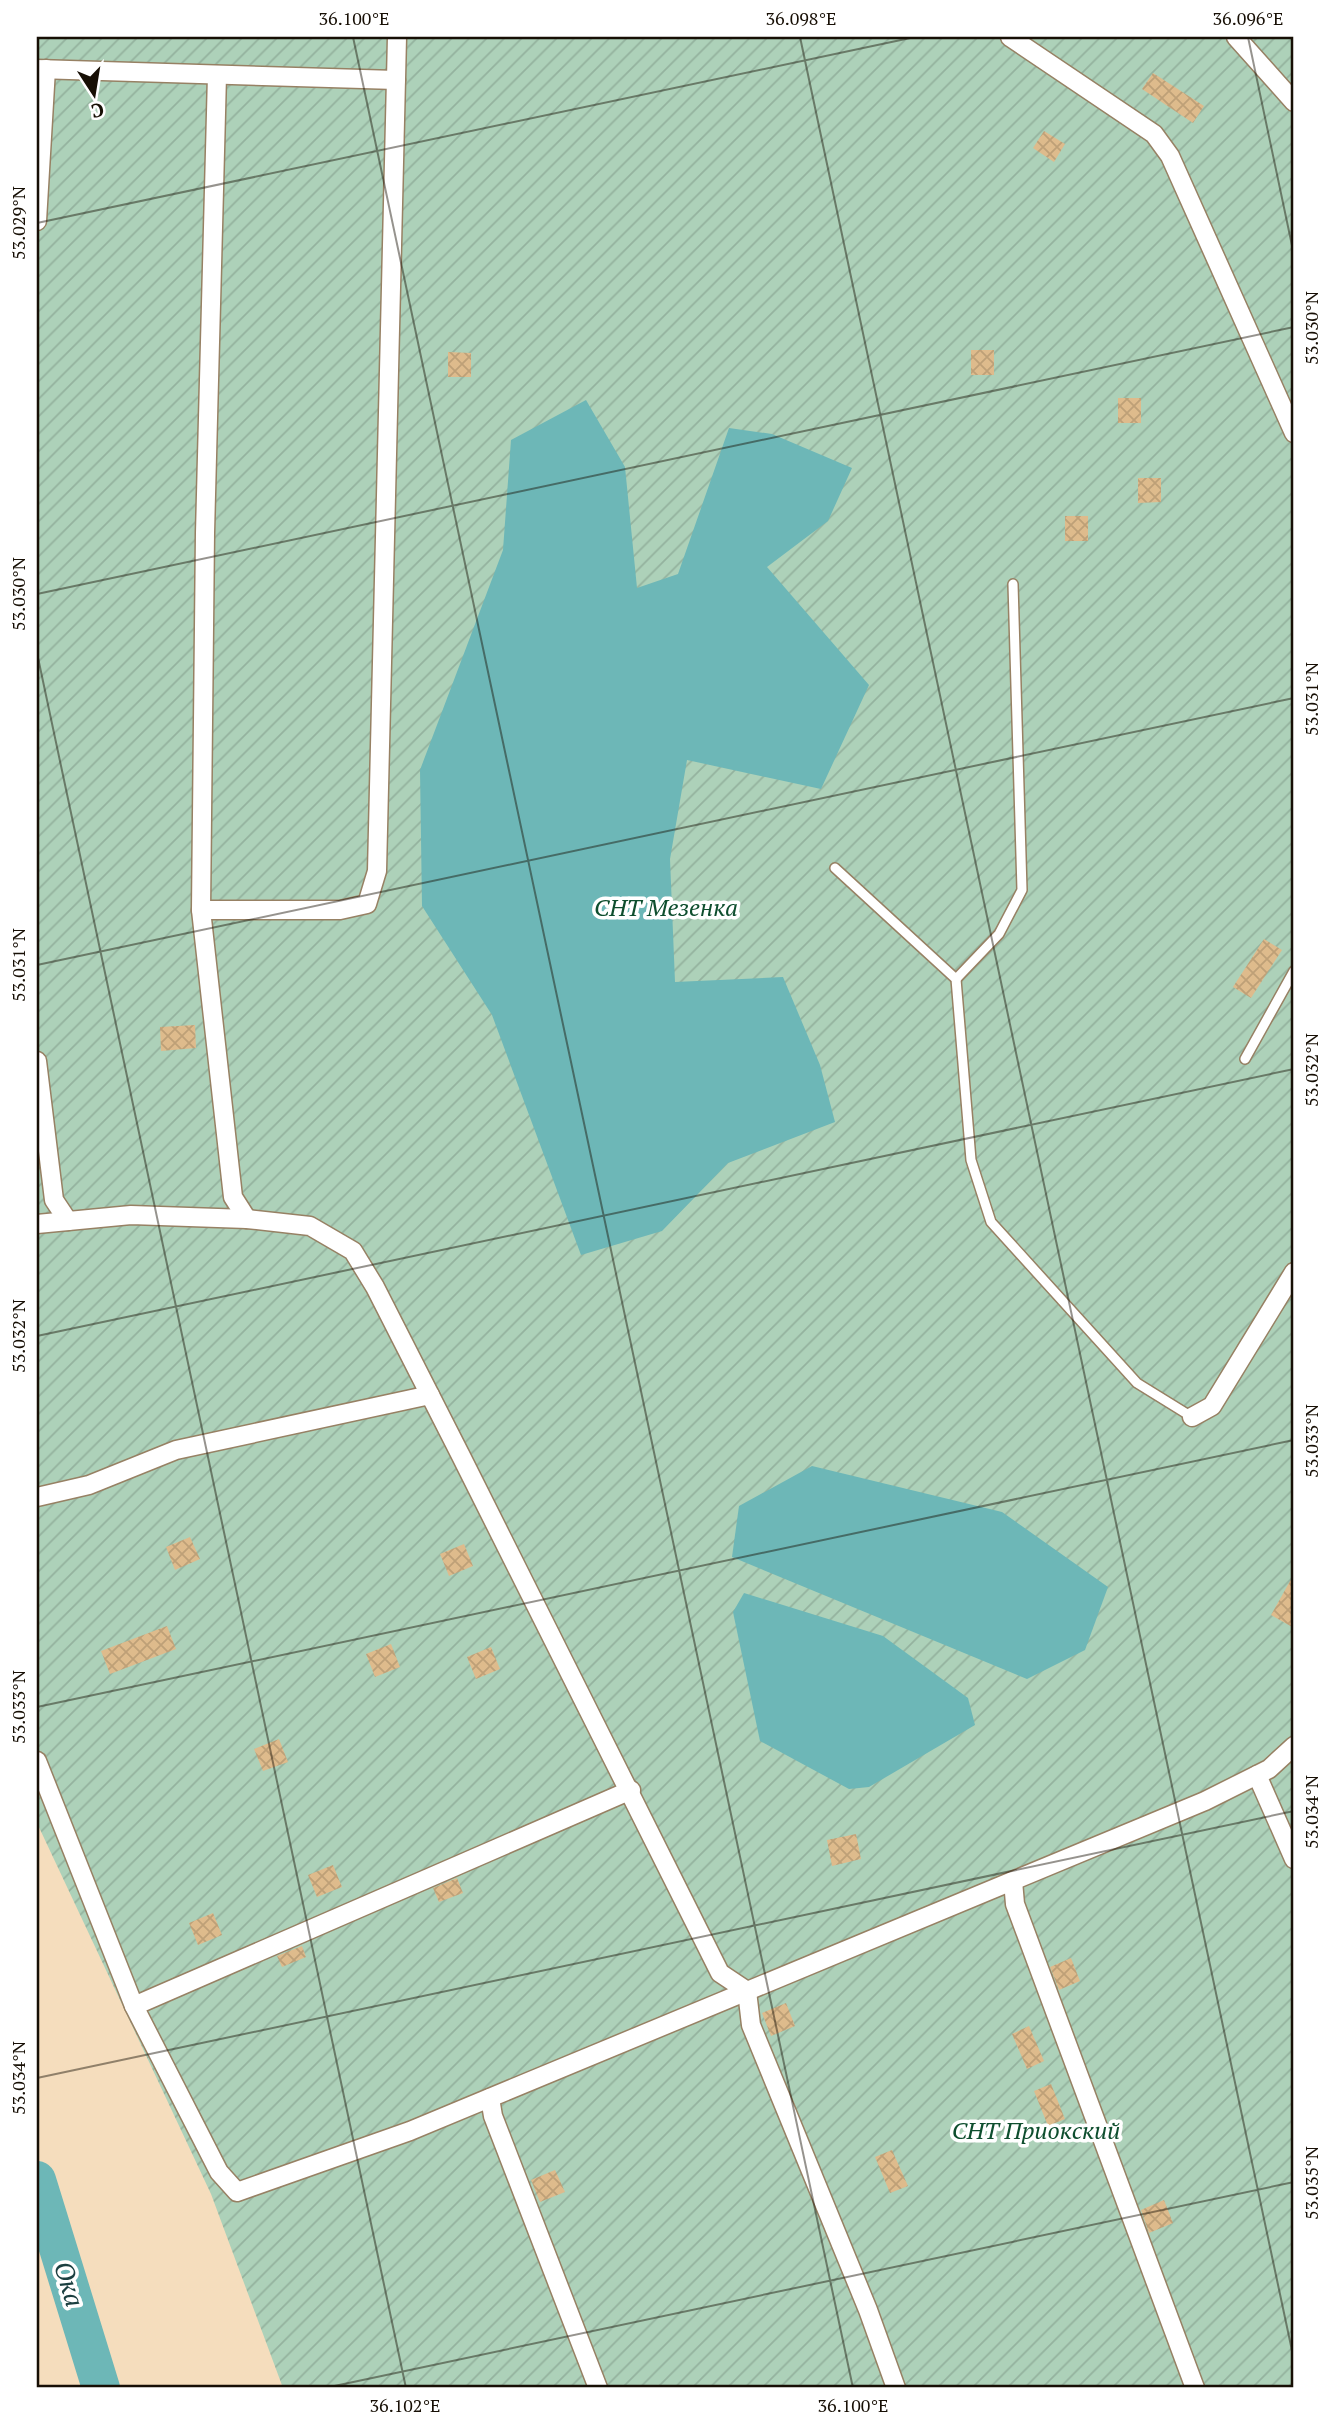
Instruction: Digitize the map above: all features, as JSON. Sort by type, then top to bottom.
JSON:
[{"type":"street","points":[[201,910],[340,910],[368,904],[377,871],[397,37]]},
{"type":"street","points":[[1010,37],[1154,134],[1170,156],[1294,433]]},
{"type":"street","points":[[1236,37],[1294,102]]},
{"type":"street","points":[[37,221],[41,69],[396,79]]},
{"type":"street","points":[[217,75],[205,533],[201,910],[233,1197],[247,1219]]},
{"type":"street","points":[[37,1060],[54,1200],[68,1222]]},
{"type":"street","points":[[37,1224],[131,1215],[247,1219],[310,1226],[353,1251],[375,1287],[631,1790],[720,1973],[747,1991],[751,2025],[868,2310],[896,2388]]},
{"type":"street","points":[[1192,1417],[1212,1406],[1294,1272]]},
{"type":"street","points":[[37,1497],[89,1485],[176,1450],[430,1395]]},
{"type":"street","points":[[37,1761],[134,2006],[219,2172],[237,2192],[410,2131],[1205,1801],[1269,1769],[1294,1746]]},
{"type":"street","points":[[1257,1775],[1294,1859]]},
{"type":"street","points":[[134,2006],[631,1790]]},
{"type":"street","points":[[1013,1881],[1015,1904],[1195,2388]]},
{"type":"street","points":[[490,2098],[493,2116],[598,2388]]},
{"type":"lane","points":[[956,979],[999,934],[1022,890],[1013,584]]},
{"type":"lane","points":[[835,868],[956,979],[971,1160],[991,1222],[1137,1383],[1192,1417]]},
{"type":"lane","points":[[1245,1059],[1294,971]]},
{"type":"green space","name":"СНТ Мезенка","points":[[37,37],[1294,37],[1294,2388],[283,2388],[211,2194],[37,1823]]},
{"type":"water","points":[[586,400],[625,467],[637,588],[678,574],[729,428],[772,434],[852,468],[828,521],[767,567],[869,685],[821,789],[687,760],[670,859],[675,982],[783,977],[820,1065],[835,1122],[728,1163],[662,1231],[581,1255],[492,1015],[422,906],[420,770],[503,550],[511,440]]},
{"type":"water","points":[[812,1466],[1002,1512],[1108,1587],[1085,1650],[1027,1679],[732,1557],[739,1506]]},
{"type":"water","points":[[744,1593],[883,1636],[968,1698],[975,1725],[869,1787],[849,1789],[760,1741],[733,1612]]},
{"type":"building","points":[[1153,73],[1204,106],[1193,123],[1142,89]]},
{"type":"building","points":[[1044,131],[1065,144],[1054,162],[1033,148]]},
{"type":"building","points":[[971,350],[994,350],[994,375],[971,375]]},
{"type":"building","points":[[448,352],[471,353],[471,377],[448,377]]},
{"type":"building","points":[[1118,398],[1141,398],[1141,423],[1118,423]]},
{"type":"building","points":[[1138,478],[1161,478],[1161,502],[1138,503]]},
{"type":"building","points":[[1065,516],[1088,516],[1088,541],[1065,541]]},
{"type":"building","points":[[1264,939],[1282,950],[1251,998],[1233,987]]},
{"type":"building","points":[[195,1025],[196,1048],[161,1051],[160,1027]]},
{"type":"building","points":[[190,1537],[200,1559],[175,1570],[166,1547]]},
{"type":"building","points":[[464,1544],[473,1566],[449,1576],[440,1554]]},
{"type":"building","points":[[1294,1574],[1294,1628],[1271,1615]]},
{"type":"building","points":[[167,1626],[176,1649],[110,1674],[101,1651]]},
{"type":"building","points":[[391,1644],[400,1667],[375,1677],[366,1654]]},
{"type":"building","points":[[491,1647],[500,1669],[476,1679],[467,1657]]},
{"type":"building","points":[[279,1739],[288,1762],[263,1771],[254,1749]]},
{"type":"building","points":[[856,1834],[861,1859],[832,1866],[827,1840]]},
{"type":"building","points":[[333,1865],[342,1887],[317,1897],[308,1875]]},
{"type":"building","points":[[457,1878],[463,1893],[439,1902],[433,1888]]},
{"type":"building","points":[[213,1913],[222,1935],[198,1945],[189,1923]]},
{"type":"building","points":[[302,1946],[306,1957],[282,1967],[277,1956]]},
{"type":"building","points":[[1071,1958],[1080,1981],[1059,1990],[1050,1967]]},
{"type":"building","points":[[786,2003],[795,2026],[771,2036],[762,2013]]},
{"type":"building","points":[[1029,2026],[1044,2061],[1027,2069],[1012,2034]]},
{"type":"building","points":[[1051,2084],[1065,2119],[1048,2126],[1034,2091]]},
{"type":"building","points":[[892,2150],[908,2186],[890,2193],[875,2157]]},
{"type":"building","points":[[555,2170],[565,2192],[540,2202],[531,2180]]},
{"type":"building","points":[[1164,2200],[1173,2223],[1149,2233],[1141,2210]]},
{"type":"waterway","name":"Ока","points":[[37,2180],[101,2388]]},
{"type":"park label","name":"СНТ Приокский","points":[[1036,2131]]}]
